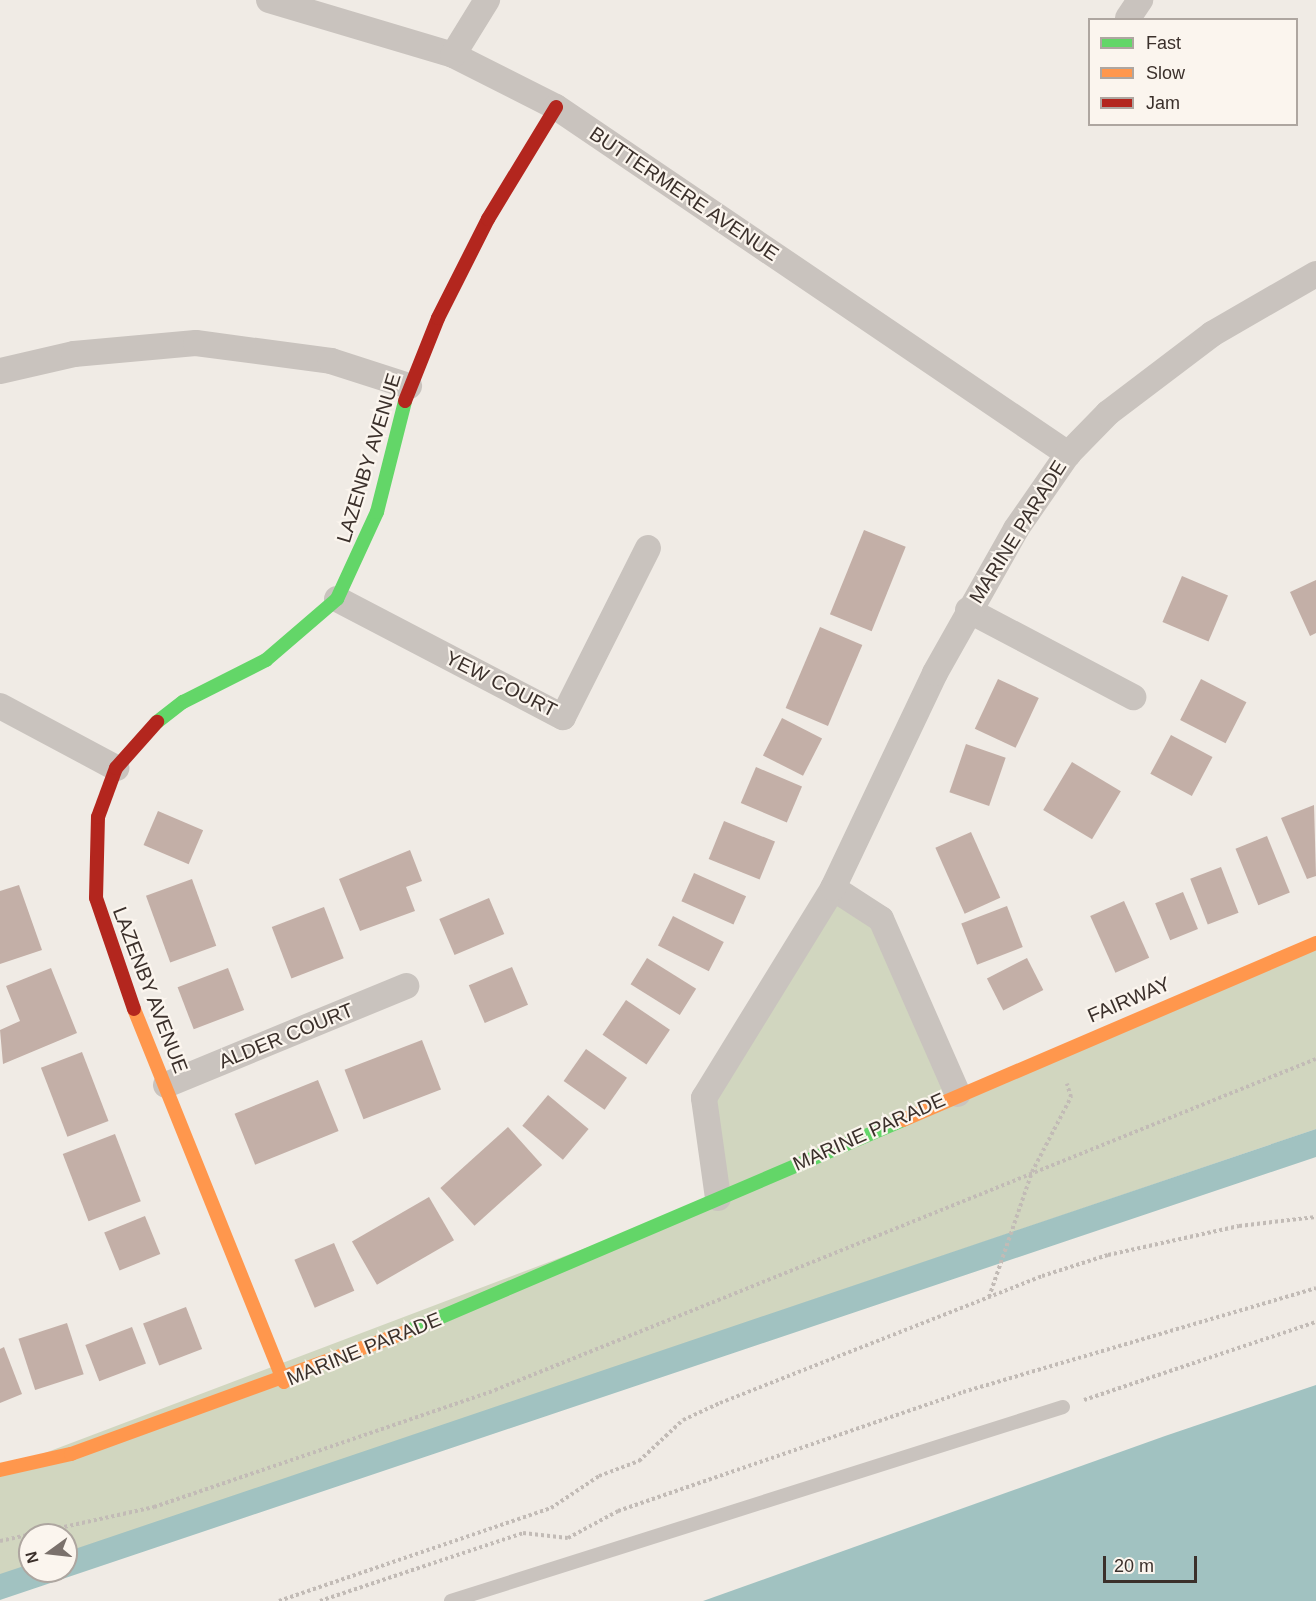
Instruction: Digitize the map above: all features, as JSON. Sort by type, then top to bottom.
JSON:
[{"type":"street","name":"BUTTERMERE AVENUE","points":[[269,0],[453,55],[556,107],[1068,454]]},
{"type":"street","points":[[453,55],[488,0]]},
{"type":"street","name":"LAZENBY AVENUE","points":[[284,1382],[105,937],[96,898],[98,817],[116,768],[145,732],[183,702],[266,660],[337,600],[377,513],[409,386],[488,219],[556,107]]},
{"type":"street","name":"MARINE PARADE","points":[[718,1198],[704,1098],[833,888],[968,610],[1068,454],[1108,413],[1212,334],[1316,274]]},
{"type":"street","points":[[0,371],[74,354],[196,343],[331,361],[409,386]]},
{"type":"street","name":"YEW COURT","points":[[337,600],[563,717],[648,548]]},
{"type":"street","points":[[968,610],[1133,698]]},
{"type":"street","points":[[0,706],[116,768]]},
{"type":"street","name":"MARINE PARADE","points":[[0,1470],[71,1454],[284,1382],[958,1094],[881,919],[833,888]]},
{"type":"street","name":"FAIRWAY","points":[[958,1094],[1316,943]]},
{"type":"street","name":"ALDER COURT","points":[[165,1085],[406,986]]},
{"type":"lane","points":[[451,1601],[1063,1407]]},
{"type":"path","points":[[989,1297],[994,1274],[1032,1172],[1071,1097],[1057,1052]]},
{"type":"path","points":[[0,1541],[154,1508],[495,1390],[1316,1059]]},
{"type":"path","points":[[279,1601],[552,1508],[599,1476],[639,1461],[692,1416],[989,1297],[1108,1255],[1239,1226],[1316,1217]]},
{"type":"path","points":[[320,1601],[523,1533],[568,1539],[618,1511],[963,1392],[1316,1288]]},
{"type":"path","points":[[1063,1407],[1316,1322]]},
{"type":"green space","points":[[833,888],[881,919],[958,1093],[1316,943],[1316,1129],[78,1550],[78,1523],[18,1523],[18,1570],[0,1576],[0,1470],[718,1198],[704,1098]]},
{"type":"water","points":[[1316,1129],[1316,1157],[78,1574],[78,1548]]},
{"type":"water","points":[[1316,1385],[1316,1601],[703,1601],[1165,1436]]},
{"type":"water","points":[[18,1568],[18,1583],[51,1583],[0,1600],[0,1574]]},
{"type":"building","points":[[864,530],[906,547],[872,631],[830,614]]},
{"type":"building","points":[[1182,576],[1228,596],[1208,642],[1162,622]]},
{"type":"building","points":[[1316,580],[1316,633],[1310,636],[1290,592]]},
{"type":"building","points":[[820,627],[862,645],[828,726],[786,708]]},
{"type":"building","points":[[998,679],[1039,698],[1016,748],[975,729]]},
{"type":"building","points":[[1201,679],[1246,702],[1226,743],[1180,720]]},
{"type":"building","points":[[782,718],[822,738],[803,776],[763,755]]},
{"type":"building","points":[[1171,735],[1212,757],[1192,796],[1150,774]]},
{"type":"building","points":[[966,744],[1006,758],[989,806],[949,792]]},
{"type":"building","points":[[1072,762],[1121,791],[1092,839],[1043,810]]},
{"type":"building","points":[[756,767],[802,787],[787,822],[741,803]]},
{"type":"building","points":[[1314,805],[1316,876],[1307,879],[1281,818]]},
{"type":"building","points":[[158,811],[203,830],[189,864],[144,845]]},
{"type":"building","points":[[724,821],[775,842],[760,880],[709,859]]},
{"type":"building","points":[[971,832],[1000,898],[965,914],[935,848]]},
{"type":"building","points":[[1267,836],[1290,893],[1258,905],[1235,849]]},
{"type":"building","points":[[410,850],[422,881],[406,887],[415,911],[360,931],[339,879]]},
{"type":"building","points":[[1221,867],[1239,913],[1208,925],[1190,879]]},
{"type":"building","points":[[694,873],[746,896],[733,925],[681,901]]},
{"type":"building","points":[[192,879],[216,946],[170,962],[146,896]]},
{"type":"building","points":[[19,885],[42,950],[0,964],[0,891]]},
{"type":"building","points":[[1183,892],[1198,929],[1170,940],[1155,903]]},
{"type":"building","points":[[489,898],[504,934],[455,955],[439,919]]},
{"type":"building","points":[[1124,901],[1149,958],[1115,973],[1090,916]]},
{"type":"building","points":[[1007,906],[1023,947],[977,965],[961,924]]},
{"type":"building","points":[[324,907],[344,958],[291,978],[272,927]]},
{"type":"building","points":[[673,916],[724,942],[709,971],[658,945]]},
{"type":"building","points":[[647,958],[696,989],[680,1015],[631,984]]},
{"type":"building","points":[[1027,958],[1043,990],[1003,1011],[987,978]]},
{"type":"building","points":[[512,967],[528,1005],[485,1023],[469,985]]},
{"type":"building","points":[[51,968],[77,1033],[3,1064],[0,1030],[20,1021],[6,986]]},
{"type":"building","points":[[228,968],[244,1010],[194,1029],[178,987]]},
{"type":"building","points":[[626,1000],[670,1030],[646,1064],[603,1035]]},
{"type":"building","points":[[422,1040],[441,1089],[364,1119],[345,1070]]},
{"type":"building","points":[[586,1049],[627,1078],[605,1110],[564,1081]]},
{"type":"building","points":[[82,1052],[109,1121],[67,1137],[41,1068]]},
{"type":"building","points":[[318,1080],[339,1131],[255,1165],[235,1114]]},
{"type":"building","points":[[548,1095],[589,1129],[563,1160],[522,1126]]},
{"type":"building","points":[[508,1127],[542,1165],[474,1226],[440,1188]]},
{"type":"building","points":[[115,1134],[141,1201],[89,1221],[63,1154]]},
{"type":"building","points":[[429,1197],[454,1240],[377,1285],[352,1242]]},
{"type":"building","points":[[145,1216],[160,1254],[120,1270],[104,1232]]},
{"type":"building","points":[[334,1243],[354,1291],[315,1308],[294,1260]]},
{"type":"building","points":[[186,1307],[202,1349],[159,1365],[143,1323]]},
{"type":"building","points":[[67,1323],[84,1374],[35,1390],[18,1339]]},
{"type":"building","points":[[132,1327],[146,1363],[99,1381],[85,1345]]},
{"type":"building","points":[[4,1347],[22,1394],[0,1403],[0,1349]]},
{"type":"traffic: fast","points":[[157,722],[183,702],[266,660],[337,599],[377,512],[405,401]]},
{"type":"traffic: fast","points":[[406,1332],[903,1120]]},
{"type":"traffic: slow","points":[[903,1120],[1316,943]]},
{"type":"traffic: slow","points":[[134,1009],[284,1382]]},
{"type":"traffic: slow","points":[[0,1470],[71,1454],[406,1332]]},
{"type":"traffic: jam","points":[[405,401],[438,318],[488,219],[556,107]]},
{"type":"traffic: jam","points":[[134,1009],[96,898],[98,817],[116,768],[157,722]]}]
